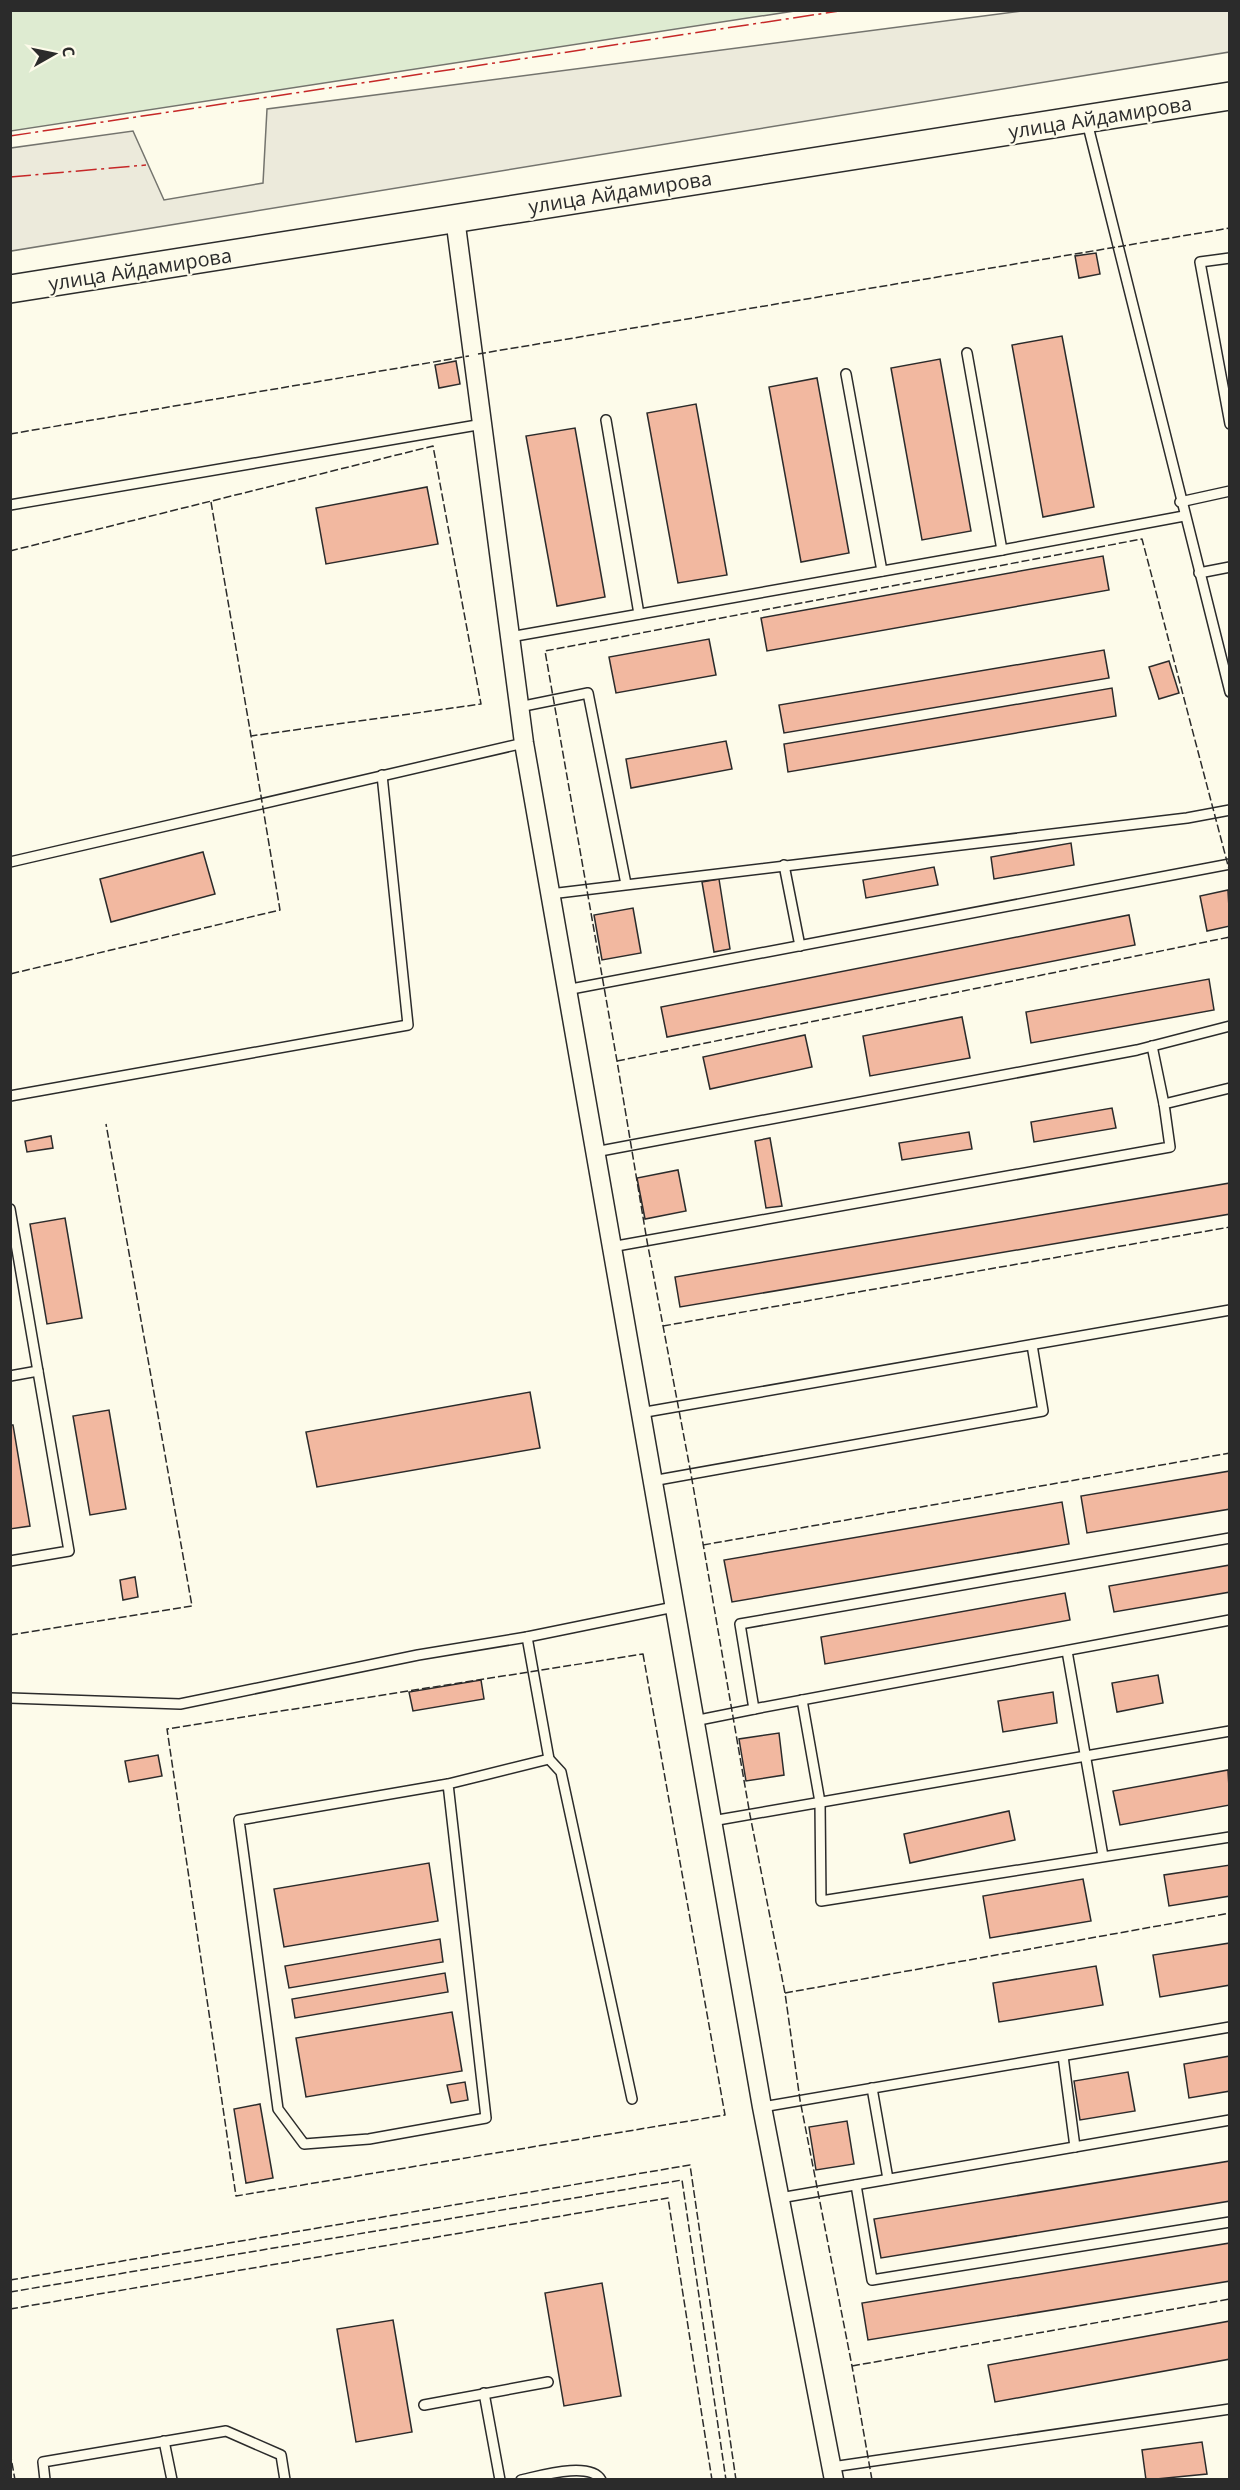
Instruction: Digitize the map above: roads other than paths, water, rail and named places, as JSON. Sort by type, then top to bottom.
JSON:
[{"type":"main road","name":"улица Айдамирова","points":[[10,290],[1230,96]]},
{"type":"street","points":[[455,218],[524,743],[762,2107],[833,2473]]},
{"type":"lane","points":[[1086,120],[1180,502],[1230,692]]},
{"type":"lane","points":[[1230,258],[1200,262],[1230,424]]},
{"type":"lane","points":[[967,353],[1002,550]]},
{"type":"lane","points":[[846,374],[882,571]]},
{"type":"lane","points":[[606,420],[639,614]]},
{"type":"lane","points":[[10,504],[483,424]]},
{"type":"lane","points":[[1180,502],[1230,491]]},
{"type":"lane","points":[[510,637],[1184,516]]},
{"type":"lane","points":[[1199,573],[1230,567]]},
{"type":"lane","points":[[1219,652],[1230,650]]},
{"type":"lane","points":[[519,707],[588,693],[626,884]]},
{"type":"lane","points":[[10,862],[524,743]]},
{"type":"lane","points":[[10,1096],[408,1025],[382,775]]},
{"type":"lane","points":[[550,894],[1187,818],[1230,810]]},
{"type":"lane","points":[[566,990],[1230,864]]},
{"type":"lane","points":[[784,865],[800,946]]},
{"type":"lane","points":[[595,1152],[1152,1046],[1230,1026]]},
{"type":"lane","points":[[611,1247],[1170,1147],[1152,1046]]},
{"type":"lane","points":[[1164,1104],[1230,1088]]},
{"type":"lane","points":[[10,1209],[69,1551],[10,1561]]},
{"type":"lane","points":[[640,1413],[1230,1310]]},
{"type":"lane","points":[[652,1481],[1044,1411],[1032,1345]]},
{"type":"lane","points":[[10,1376],[38,1371]]},
{"type":"lane","points":[[754,1709],[740,1624],[1230,1538]]},
{"type":"lane","points":[[10,1698],[180,1704],[418,1655],[526,1637],[674,1607]]},
{"type":"lane","points":[[694,1721],[1230,1620]]},
{"type":"lane","points":[[526,1637],[549,1759],[561,1772],[632,2099]]},
{"type":"lane","points":[[1067,1651],[1103,1856]]},
{"type":"lane","points":[[802,1700],[820,1802],[821,1901],[1230,1837]]},
{"type":"lane","points":[[712,1821],[1230,1731]]},
{"type":"lane","points":[[448,1784],[486,2118],[369,2139],[304,2144],[278,2109],[239,1820],[448,1784],[549,1759]]},
{"type":"lane","points":[[762,2107],[1230,2027]]},
{"type":"lane","points":[[1063,2056],[1075,2147]]},
{"type":"lane","points":[[872,2088],[888,2179]]},
{"type":"lane","points":[[780,2198],[1230,2120]]},
{"type":"lane","points":[[856,2185],[872,2280],[1230,2222]]},
{"type":"lane","points":[[424,2405],[548,2382]]},
{"type":"lane","points":[[484,2393],[500,2480]]},
{"type":"lane","points":[[833,2473],[1230,2409]]},
{"type":"lane","points":[[45,2480],[42,2462],[226,2431],[281,2456],[285,2480]]},
{"type":"lane","points":[[164,2441],[172,2480]]},
{"type":"lane","points":[[521,2480],[583,2469],[598,2475],[601,2480]]}]
